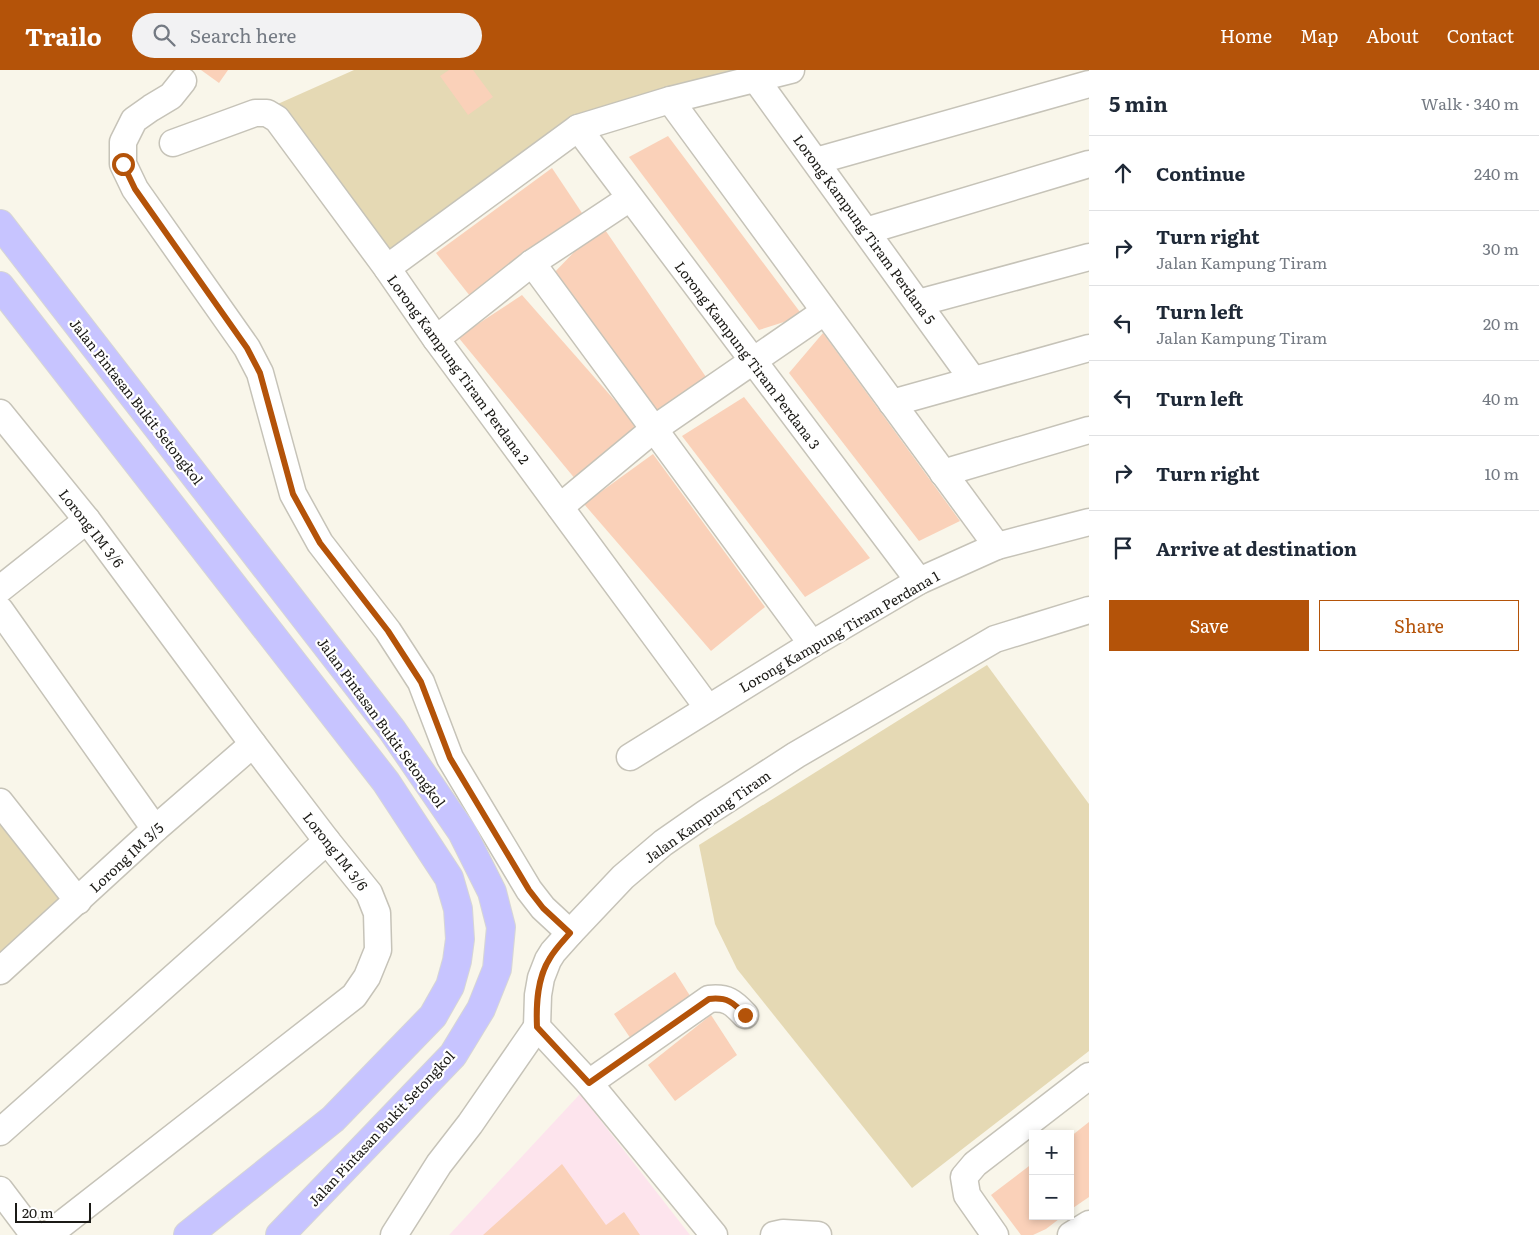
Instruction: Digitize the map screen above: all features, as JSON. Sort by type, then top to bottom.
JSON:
[{"type":"main road","name":"Jalan Pintasan Bukit Setongkol","points":[[0,224],[392,730],[462,832],[492,892],[501,927],[497,969],[476,1016],[453,1054],[280,1235]]},
{"type":"main road","points":[[0,286],[386,782],[449,878],[458,909],[460,939],[457,961],[450,986],[433,1016],[333,1119],[188,1235]]},
{"type":"street","points":[[386,268],[578,128],[670,100],[791,70]]},
{"type":"street","name":"Lorong Kampung Tiram Perdana 5","points":[[755,78],[974,380]]},
{"type":"street","points":[[183,81],[171,96],[134,120],[123,142],[123,164],[135,189],[247,348],[260,373],[293,494],[320,543],[388,631],[417,675],[450,758],[529,890],[543,908],[570,933]]},
{"type":"street","points":[[816,162],[1089,84]]},
{"type":"street","points":[[670,100],[824,312],[998,546]]},
{"type":"street","name":"Lorong Kampung Tiram Perdana 2","points":[[173,143],[255,113],[267,113],[277,120],[708,708]]},
{"type":"street","name":"Lorong Kampung Tiram Perdana 3","points":[[578,128],[919,581]]},
{"type":"street","points":[[866,231],[1089,164]]},
{"type":"street","points":[[436,339],[532,263],[630,198]]},
{"type":"street","points":[[918,304],[1089,257]]},
{"type":"street","points":[[532,263],[812,644]]},
{"type":"street","points":[[560,507],[654,429],[824,312]]},
{"type":"street","points":[[892,403],[1089,348]]},
{"type":"street","name":"Lorong IM 3/6","points":[[0,413],[87,520],[253,744],[369,893],[377,913],[378,950],[367,977],[354,996],[48,1235]]},
{"type":"street","points":[[943,473],[1089,430]]},
{"type":"street","points":[[0,589],[87,520]]},
{"type":"street","name":"Lorong Kampung Tiram Perdana 1","points":[[630,757],[812,644],[919,581],[998,546],[1089,522]]},
{"type":"street","points":[[0,610],[155,830]]},
{"type":"street","name":"Jalan Kampung Tiram","points":[[537,1027],[538,995],[541,978],[548,960],[570,933],[624,876],[663,843],[796,755],[995,639],[1089,610]]},
{"type":"street","name":"Lorong IM 3/5","points":[[0,971],[253,744]]},
{"type":"street","points":[[0,802],[78,901]]},
{"type":"street","points":[[0,1132],[327,841]]},
{"type":"street","points":[[589,1083],[709,999],[719,998],[732,1002],[745,1015]]},
{"type":"street","points":[[394,1235],[439,1164],[470,1124],[537,1027],[589,1083],[714,1235]]},
{"type":"street","points":[[995,1235],[967,1195],[964,1177],[975,1164],[1089,1076]]},
{"type":"street","points":[[0,1190],[34,1235]]},
{"type":"street","points":[[1070,1235],[1089,1224]]},
{"type":"street","points":[[774,1235],[783,1233],[818,1235]]},
{"type":"shaded area","points":[[354,70],[777,70],[575,124],[387,262],[271,107]]},
{"type":"shaded area","points":[[987,665],[1089,804],[1089,1051],[912,1188],[737,969],[715,924],[699,845]]},
{"type":"shaded area","points":[[0,802],[78,901],[0,971]]},
{"type":"shaded area","points":[[580,1094],[690,1235],[449,1235]]},
{"type":"building","points":[[201,70],[228,70],[219,83]]},
{"type":"building","points":[[449,70],[473,70],[493,97],[468,115],[440,76]]},
{"type":"building","points":[[668,136],[803,316],[759,330],[629,157]]},
{"type":"building","points":[[552,168],[590,225],[470,296],[436,253]]},
{"type":"building","points":[[601,224],[706,377],[657,412],[552,275]]},
{"type":"building","points":[[522,295],[639,428],[576,480],[458,337]]},
{"type":"building","points":[[823,333],[960,521],[919,541],[789,373]]},
{"type":"building","points":[[744,397],[870,558],[805,597],[682,436]]},
{"type":"building","points":[[653,454],[765,607],[711,651],[584,504]]},
{"type":"building","points":[[675,972],[692,999],[633,1042],[614,1014]]},
{"type":"building","points":[[711,1015],[737,1055],[675,1101],[648,1065]]},
{"type":"building","points":[[1089,1122],[1089,1197],[1074,1207],[1074,1175],[1074,1134]]},
{"type":"building","points":[[562,1164],[606,1225],[624,1212],[640,1235],[483,1235]]},
{"type":"building","points":[[1029,1166],[1029,1220],[1058,1220],[1046,1229],[1033,1235],[1021,1235],[991,1195]]},
{"type":"route","points":[[123,164],[135,189],[247,348],[260,373],[293,494],[320,543],[388,631],[421,682],[450,758],[529,890],[543,908],[570,933],[548,960],[541,978],[536,1015],[537,1027],[589,1083],[709,999],[719,998],[732,1002],[745,1015]]}]
